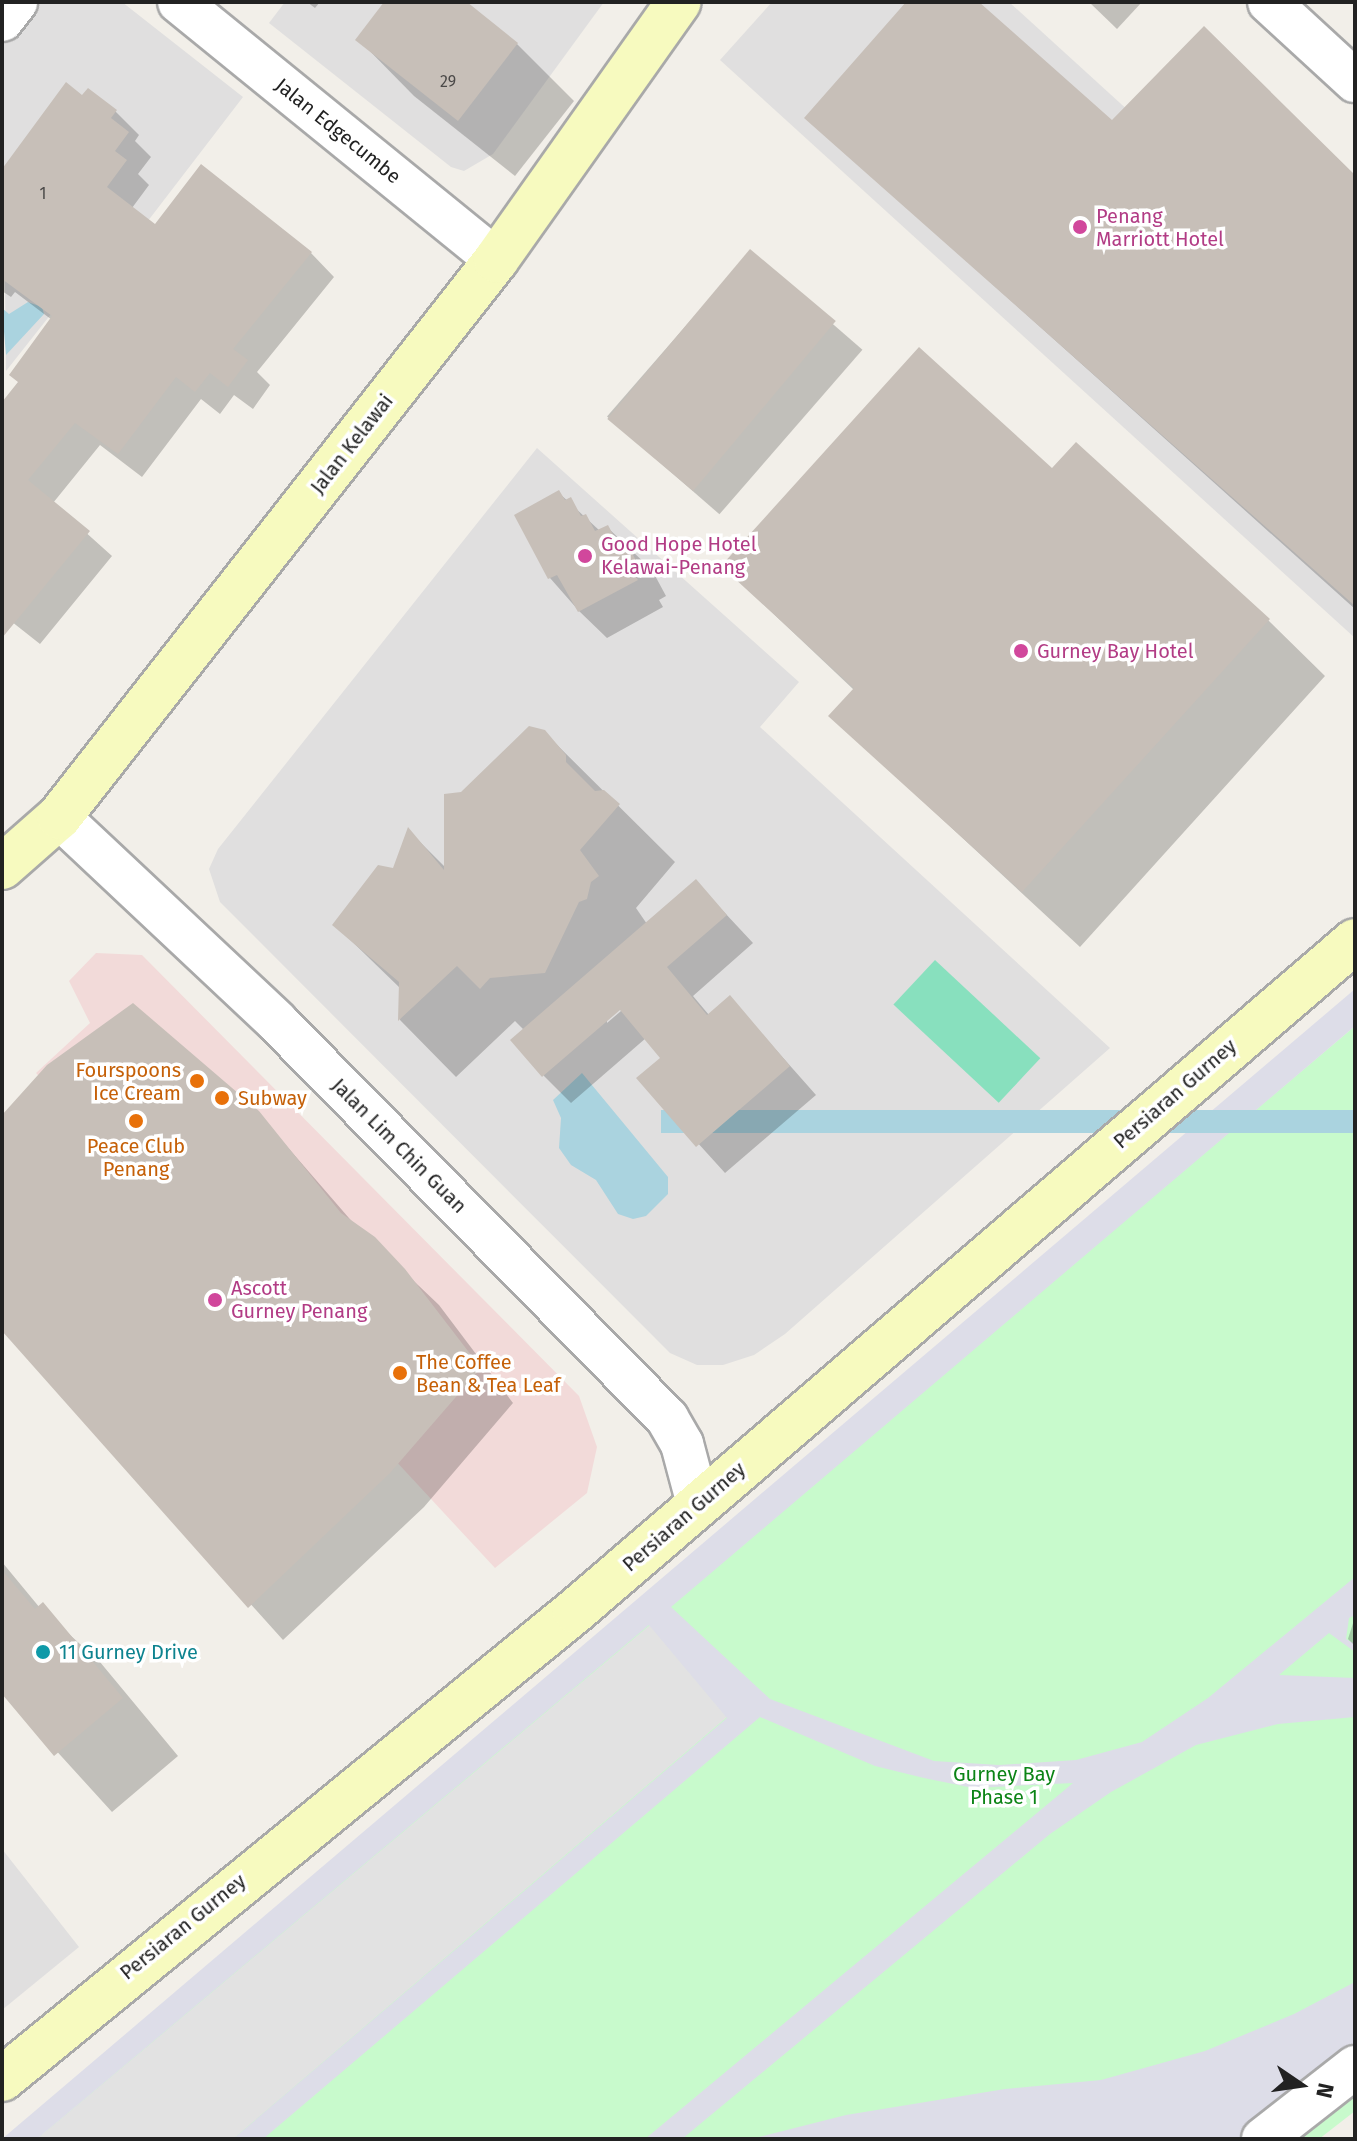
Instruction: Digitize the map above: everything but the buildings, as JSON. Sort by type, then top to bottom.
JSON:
[{"type":"main road","name":"Jalan Kelawai","points":[[2,867],[59,817],[496,260],[679,2]]},
{"type":"main road","name":"Persiaran Gurney","points":[[2,2079],[362,1780],[575,1611],[1355,941]]},
{"type":"street","points":[[2,20],[16,2]]},
{"type":"street","name":"Jalan Edgecumbe","points":[[179,2],[496,260]]},
{"type":"street","points":[[1269,2],[1355,81]]},
{"type":"street","name":"Jalan Lim Chin Guan","points":[[59,817],[277,1022],[667,1418],[682,1444],[698,1504]]},
{"type":"street","points":[[1263,2139],[1355,2067]]},
{"type":"shaded area","points":[[35,2],[122,2],[243,97],[75,316],[55,309],[6,371],[2,43]]},
{"type":"shaded area","points":[[285,2],[604,2],[493,154],[464,171],[451,167],[269,23]]},
{"type":"shaded area","name":"Penang Marriott Hotel","points":[[772,2],[1009,2],[1355,317],[1355,638],[720,60]]},
{"type":"shaded area","points":[[537,448],[799,682],[760,727],[1110,1048],[785,1334],[754,1355],[723,1365],[697,1365],[670,1353],[220,902],[209,869],[218,849]]},
{"type":"shaded area","points":[[96,953],[142,955],[579,1396],[597,1447],[587,1493],[495,1568],[36,1073],[90,1023],[69,981]]},
{"type":"shaded area","points":[[1355,989],[1355,1026],[671,1607],[770,1699],[934,1761],[999,1765],[1076,1760],[1142,1742],[1208,1698],[1355,1577],[1355,1615],[1349,1618],[1346,1639],[1355,1644],[1355,1652],[1329,1633],[1279,1675],[1355,1678],[1355,1717],[1278,1724],[1196,1745],[1111,1792],[1050,1834],[682,2139],[645,2139],[1073,1783],[973,1788],[924,1778],[875,1766],[760,1717],[263,2139],[233,2139],[727,1718],[649,1625],[37,2139],[2,2139]]},
{"type":"shaded area","points":[[650,1625],[727,1717],[233,2139],[37,2139]]},
{"type":"shaded area","points":[[2,1849],[79,1947],[2,2010]]},
{"type":"shaded area","points":[[1355,1982],[1355,2087],[1289,2139],[751,2139],[846,2115],[1005,2089],[1101,2080],[1205,2051],[1294,2014]]},
{"type":"green space","points":[[935,960],[1040,1058],[999,1103],[893,1005]]},
{"type":"green space","name":"Gurney Bay Phase 1","points":[[1355,1026],[1355,2111],[1319,2139],[37,2139]]},
{"type":"water","points":[[28,302],[42,307],[44,314],[6,355],[2,308],[9,314]]},
{"type":"water","points":[[582,1073],[668,1177],[668,1194],[646,1216],[633,1219],[618,1214],[596,1180],[571,1165],[559,1148],[561,1118],[553,1100]]},
{"type":"water","points":[[661,1110],[1355,1110],[1355,1133],[661,1133]]},
{"type":"place","name":"Penang Marriott Hotel","points":[[1080,227]]},
{"type":"place","name":"Good Hope Hotel Kelawai-Penang","points":[[585,556]]},
{"type":"place","name":"Gurney Bay Hotel","points":[[1021,651]]},
{"type":"place","name":"Fourspoons Ice Cream","points":[[197,1081]]},
{"type":"place","name":"Subway","points":[[222,1098]]},
{"type":"place","name":"Peace Club Penang","points":[[136,1121]]},
{"type":"place","name":"Ascott Gurney Penang","points":[[215,1300]]},
{"type":"place","name":"The Coffee Bean & Tea Leaf","points":[[400,1373]]},
{"type":"place","name":"11 Gurney Drive","points":[[43,1652]]}]
